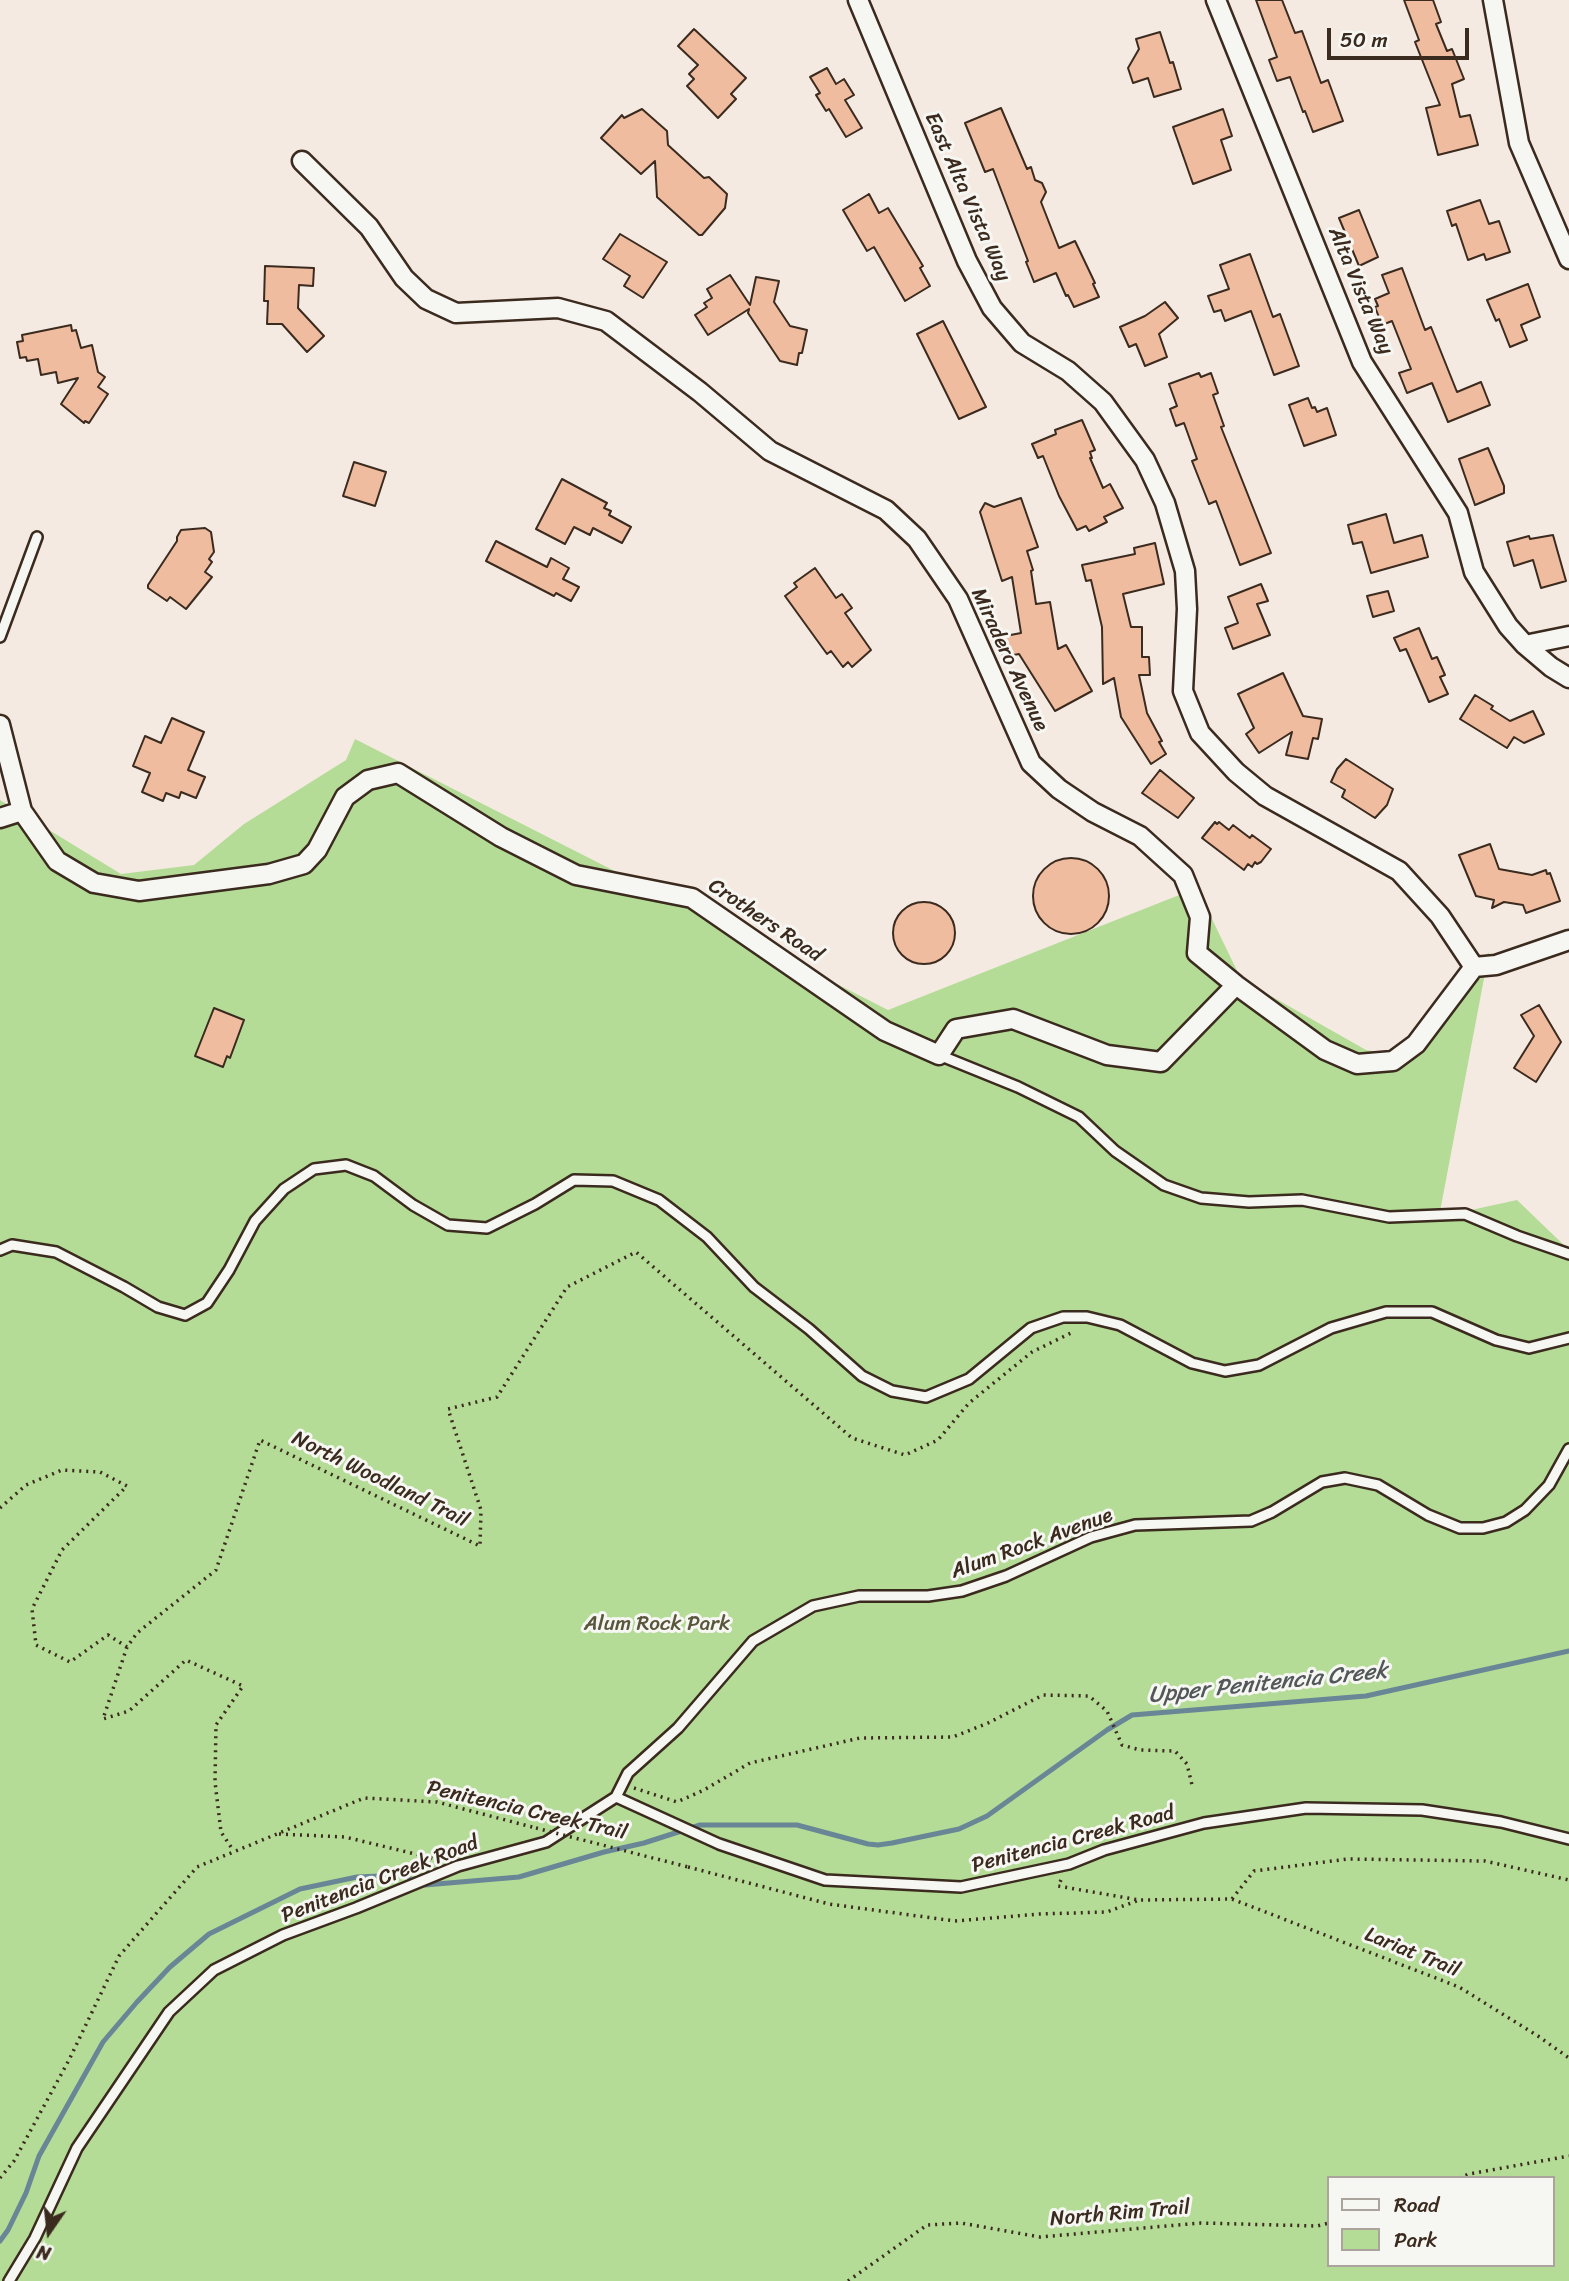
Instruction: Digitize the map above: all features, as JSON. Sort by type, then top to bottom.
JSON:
[{"type":"street","name":"East Alta Vista Way","points":[[858,0],[962,249],[992,308],[1022,343],[1068,371],[1103,402],[1145,460],[1165,503],[1185,571],[1187,609],[1183,691],[1200,733],[1236,772],[1265,796],[1399,871],[1440,916],[1474,967]]},
{"type":"street","name":"Alta Vista Way","points":[[1216,0],[1362,362],[1458,513],[1474,572],[1508,626],[1525,645],[1569,678]]},
{"type":"street","points":[[1493,0],[1519,143],[1564,234],[1569,259]]},
{"type":"street","name":"Miradero Avenue","points":[[302,161],[369,227],[404,278],[426,299],[456,313],[558,308],[606,321],[700,391],[770,451],[886,510],[917,539],[958,599],[1031,763],[1059,789],[1093,812],[1140,836],[1183,875],[1200,917],[1197,953],[1236,985]]},
{"type":"street","points":[[1525,645],[1569,636]]},
{"type":"street","name":"Crothers Road","points":[[0,725],[22,811],[57,861],[94,883],[139,891],[269,874],[304,864],[317,850],[345,797],[368,780],[398,774],[501,837],[576,875],[692,898],[885,1031],[939,1055]]},
{"type":"street","points":[[0,818],[22,811]]},
{"type":"street","points":[[939,1055],[956,1029],[1013,1019],[1107,1055],[1161,1062],[1236,985],[1325,1050],[1357,1064],[1393,1061],[1416,1044],[1474,967],[1496,965],[1569,940]]},
{"type":"lane","points":[[0,637],[37,537]]},
{"type":"lane","name":"Crothers Road","points":[[939,1055],[1018,1087],[1079,1118],[1115,1151],[1164,1185],[1201,1199],[1249,1202],[1302,1200],[1389,1217],[1465,1214],[1569,1254]]},
{"type":"lane","points":[[0,1250],[12,1245],[56,1252],[158,1307],[185,1315],[207,1303],[256,1221],[284,1189],[314,1169],[346,1166],[374,1176],[413,1205],[448,1225],[487,1228],[535,1204],[574,1180],[613,1181],[659,1199],[707,1237],[754,1287],[809,1329],[862,1376],[892,1391],[926,1397],[969,1379],[1031,1328],[1063,1317],[1087,1317],[1120,1325],[1192,1363],[1225,1371],[1259,1364],[1331,1328],[1386,1312],[1432,1312],[1496,1340],[1529,1348],[1569,1338]]},
{"type":"lane","name":"Alum Rock Avenue","points":[[616,1797],[628,1773],[678,1728],[754,1640],[813,1606],[859,1596],[928,1596],[962,1591],[1006,1576],[1091,1538],[1135,1525],[1251,1521],[1272,1512],[1322,1482],[1345,1478],[1378,1485],[1428,1515],[1460,1528],[1483,1528],[1506,1522],[1525,1510],[1549,1485],[1569,1450]]},
{"type":"lane","name":"Penitencia Creek Road","points":[[9,2281],[35,2238],[77,2148],[169,2012],[214,1970],[283,1934],[356,1908],[458,1866],[546,1842],[616,1797],[719,1844],[825,1880],[961,1887],[1069,1864],[1104,1850],[1205,1823],[1306,1808],[1422,1810],[1501,1822],[1569,1839]]},
{"type":"path","name":"North Woodland Trail","points":[[127,1647],[137,1633],[216,1570],[260,1440],[480,1546],[481,1510],[448,1409],[497,1397],[567,1287],[636,1252],[852,1438],[905,1455],[938,1440],[969,1404],[1032,1352],[1078,1329]]},
{"type":"path","points":[[0,1508],[26,1485],[62,1470],[100,1472],[127,1486],[62,1550],[32,1609],[36,1645],[70,1662],[108,1635],[127,1647],[103,1718],[129,1712],[186,1660],[243,1685],[216,1725],[215,1782],[220,1832],[233,1850]]},
{"type":"path","points":[[622,1784],[677,1802],[704,1790],[750,1763],[860,1738],[953,1737],[988,1724],[1043,1695],[1089,1696],[1107,1711],[1122,1745],[1140,1751],[1175,1751],[1188,1764],[1192,1785]]},
{"type":"path","name":"Penitencia Creek Trail","points":[[0,2178],[14,2161],[69,2060],[119,1956],[197,1867],[364,1798],[437,1802],[829,1904],[955,1921],[1107,1912],[1139,1900]]},
{"type":"path","points":[[275,1834],[345,1837],[458,1866]]},
{"type":"path","points":[[1232,1899],[1254,1871],[1348,1859],[1485,1861],[1569,1880]]},
{"type":"path","name":"Penitencia Creek Trail","points":[[1064,1875],[1058,1886],[1139,1900],[1232,1899]]},
{"type":"path","name":"Lariat Trail","points":[[1232,1899],[1459,1987],[1569,2058]]},
{"type":"path","points":[[1464,2176],[1569,2155]]},
{"type":"path","name":"North Rim Trail","points":[[848,2281],[927,2225],[961,2223],[1040,2237],[1202,2223],[1317,2226],[1328,2223]]},
{"type":"green space","name":"Alum Rock Park","points":[[355,739],[888,1010],[1197,888],[1241,979],[1366,1050],[1390,1054],[1411,1036],[1489,952],[1439,1217],[1517,1200],[1569,1250],[1569,2281],[0,2281],[0,800],[121,874],[194,865],[244,824],[346,760]]},
{"type":"building","points":[[1256,0],[1282,0],[1295,33],[1302,31],[1321,83],[1328,80],[1343,121],[1313,132],[1290,77],[1277,81],[1269,60],[1277,57]]},
{"type":"building","points":[[1404,0],[1433,0],[1441,22],[1436,24],[1447,51],[1452,49],[1464,79],[1452,84],[1460,117],[1470,115],[1478,145],[1438,155],[1426,108],[1440,105],[1415,42],[1419,40]]},
{"type":"building","points":[[694,29],[746,78],[731,94],[736,99],[718,118],[687,86],[694,79],[689,74],[698,65],[678,46]]},
{"type":"building","points":[[1160,32],[1181,89],[1154,97],[1148,78],[1133,83],[1128,68],[1139,49],[1136,39]]},
{"type":"building","points":[[827,68],[836,84],[844,79],[854,95],[845,100],[862,128],[846,137],[829,109],[826,111],[816,95],[820,93],[810,77]]},
{"type":"building","points":[[1001,108],[1027,169],[1031,167],[1035,180],[1042,183],[1046,192],[1041,202],[1059,248],[1075,241],[1099,297],[1074,307],[1056,273],[1034,282],[993,169],[985,172],[965,123]]},
{"type":"building","points":[[642,109],[667,131],[668,145],[704,178],[709,177],[727,194],[725,208],[702,235],[657,197],[655,161],[641,174],[601,138],[622,115],[624,118]]},
{"type":"building","points":[[1223,109],[1232,136],[1221,140],[1231,170],[1193,184],[1173,127]]},
{"type":"building","points":[[869,194],[879,213],[888,208],[923,266],[920,268],[930,286],[905,301],[874,247],[867,251],[843,210]]},
{"type":"building","points":[[1480,200],[1489,224],[1499,221],[1510,252],[1486,260],[1484,254],[1468,260],[1456,224],[1452,226],[1447,211]]},
{"type":"building","points":[[1359,210],[1378,257],[1359,266],[1339,218]]},
{"type":"building","points":[[620,234],[667,262],[643,298],[624,286],[630,276],[603,259]]},
{"type":"building","points":[[1250,254],[1273,317],[1280,314],[1299,366],[1274,375],[1251,311],[1225,321],[1221,310],[1214,312],[1208,296],[1229,289],[1220,265]]},
{"type":"building","points":[[265,266],[314,268],[313,286],[299,285],[298,308],[324,336],[307,352],[282,324],[267,324],[268,301],[264,301]]},
{"type":"building","points":[[1402,268],[1425,330],[1431,327],[1457,392],[1481,382],[1490,405],[1448,422],[1432,383],[1407,393],[1399,373],[1411,369],[1392,321],[1382,325],[1375,307],[1378,306],[1375,299],[1389,293],[1382,275]]},
{"type":"building","points":[[730,275],[750,305],[756,277],[779,281],[774,302],[790,326],[807,330],[797,365],[780,361],[748,313],[749,309],[708,335],[695,315],[707,307],[704,303],[712,298],[707,289]]},
{"type":"building","points":[[1528,284],[1540,317],[1521,325],[1527,340],[1510,347],[1499,319],[1496,321],[1487,300]]},
{"type":"building","points":[[1165,302],[1178,318],[1159,334],[1167,357],[1145,366],[1136,344],[1129,347],[1120,327],[1145,316]]},
{"type":"building","points":[[943,321],[986,407],[959,419],[917,334]]},
{"type":"building","points":[[71,325],[72,331],[76,330],[81,348],[92,345],[98,372],[105,377],[98,387],[108,394],[89,423],[84,423],[61,404],[78,378],[58,383],[56,372],[41,375],[38,359],[27,361],[26,357],[20,358],[17,342],[23,341],[22,335]]},
{"type":"building","points":[[1199,373],[1201,377],[1211,373],[1218,393],[1213,395],[1224,426],[1221,427],[1271,553],[1240,565],[1216,501],[1209,504],[1192,461],[1197,459],[1184,423],[1176,426],[1170,409],[1177,406],[1169,384]]},
{"type":"building","points":[[1308,398],[1317,412],[1327,408],[1336,435],[1304,446],[1289,405]]},
{"type":"building","points":[[1082,420],[1095,450],[1090,452],[1090,458],[1103,488],[1110,484],[1123,508],[1104,517],[1107,522],[1089,531],[1086,526],[1077,530],[1059,496],[1043,456],[1038,458],[1032,444],[1056,434],[1055,430]]},
{"type":"building","points":[[1488,448],[1504,486],[1504,493],[1475,505],[1459,459]]},
{"type":"building","points":[[354,462],[386,472],[375,506],[343,496]]},
{"type":"building","points":[[562,479],[607,503],[604,508],[611,511],[609,515],[631,527],[622,543],[593,528],[590,535],[574,527],[565,544],[536,529]]},
{"type":"building","points":[[1021,498],[1038,547],[1027,551],[1033,570],[1036,604],[1050,602],[1058,649],[1066,645],[1092,691],[1055,711],[1019,654],[1003,657],[1000,637],[1021,633],[1012,577],[1002,581],[980,512],[985,503],[994,507]]},
{"type":"building","points":[[1386,514],[1394,543],[1422,535],[1428,557],[1371,573],[1362,542],[1353,544],[1348,525]]},
{"type":"building","points":[[205,528],[211,532],[214,552],[209,559],[212,562],[205,572],[212,577],[186,609],[170,597],[167,601],[148,588],[148,585],[177,541],[181,530]]},
{"type":"building","points":[[1553,535],[1566,581],[1541,588],[1533,560],[1514,566],[1507,542],[1529,536],[1530,539]]},
{"type":"building","points":[[496,541],[547,567],[551,558],[569,568],[563,579],[579,587],[571,601],[556,593],[554,596],[486,561]]},
{"type":"building","points":[[1155,543],[1164,584],[1123,594],[1131,627],[1142,627],[1142,657],[1149,657],[1150,675],[1139,675],[1147,713],[1166,754],[1151,764],[1121,717],[1114,678],[1103,684],[1102,627],[1091,580],[1086,581],[1082,565],[1135,554],[1134,548]]},
{"type":"building","points":[[815,568],[836,598],[842,594],[852,608],[845,613],[871,650],[852,667],[848,662],[843,667],[831,651],[827,654],[785,596],[797,587],[794,583]]},
{"type":"building","points":[[1261,584],[1268,601],[1257,604],[1270,635],[1233,649],[1225,628],[1238,623],[1228,597]]},
{"type":"building","points":[[1388,591],[1394,611],[1373,617],[1367,596]]},
{"type":"building","points":[[1419,628],[1432,659],[1437,657],[1445,675],[1440,677],[1448,694],[1429,702],[1406,649],[1400,651],[1394,638]]},
{"type":"building","points":[[1283,673],[1303,716],[1322,719],[1318,739],[1313,738],[1308,759],[1286,755],[1292,732],[1259,753],[1246,734],[1254,728],[1238,694]]},
{"type":"building","points":[[1475,695],[1510,721],[1533,711],[1544,734],[1524,743],[1514,737],[1507,748],[1460,719]]},
{"type":"building","points":[[172,718],[204,732],[188,770],[205,777],[196,798],[181,792],[179,798],[166,793],[163,801],[142,792],[150,773],[133,766],[145,736],[161,743]]},
{"type":"building","points":[[1346,759],[1393,789],[1387,805],[1375,818],[1342,797],[1345,790],[1331,782]]},
{"type":"building","points":[[1160,770],[1194,798],[1178,818],[1142,793]]},
{"type":"building","points":[[1215,822],[1229,830],[1233,825],[1271,849],[1261,862],[1255,862],[1252,867],[1248,864],[1244,870],[1202,838]]},
{"type":"building","points":[[1490,844],[1499,869],[1532,875],[1546,870],[1547,874],[1550,873],[1560,901],[1526,913],[1523,905],[1504,902],[1492,908],[1494,900],[1476,896],[1459,855]]},
{"type":"building","points":[[1071,858],[1085,861],[1098,869],[1106,882],[1109,896],[1106,910],[1098,923],[1085,931],[1071,934],[1057,931],[1044,923],[1036,910],[1033,896],[1036,882],[1044,869],[1057,861]]},
{"type":"building","points":[[918,902],[930,902],[946,911],[953,921],[953,945],[946,955],[930,964],[918,964],[907,959],[898,950],[893,939],[893,927],[898,916],[907,907]]},
{"type":"building","points":[[1539,1005],[1561,1042],[1536,1082],[1514,1068],[1534,1036],[1521,1015]]},
{"type":"building","points":[[214,1008],[244,1020],[230,1058],[227,1056],[223,1067],[195,1056]]},
{"type":"waterway","name":"Upper Penitencia Creek","points":[[425,1885],[519,1877],[700,1825],[797,1825],[868,1844],[892,1843],[959,1829],[987,1816],[1132,1715],[1366,1696],[1569,1651]]},
{"type":"waterway","name":"Upper Penitencia Creek","points":[[0,2241],[26,2193],[39,2156],[103,2042],[170,1967],[209,1934],[300,1889],[357,1877],[409,1877]]}]
